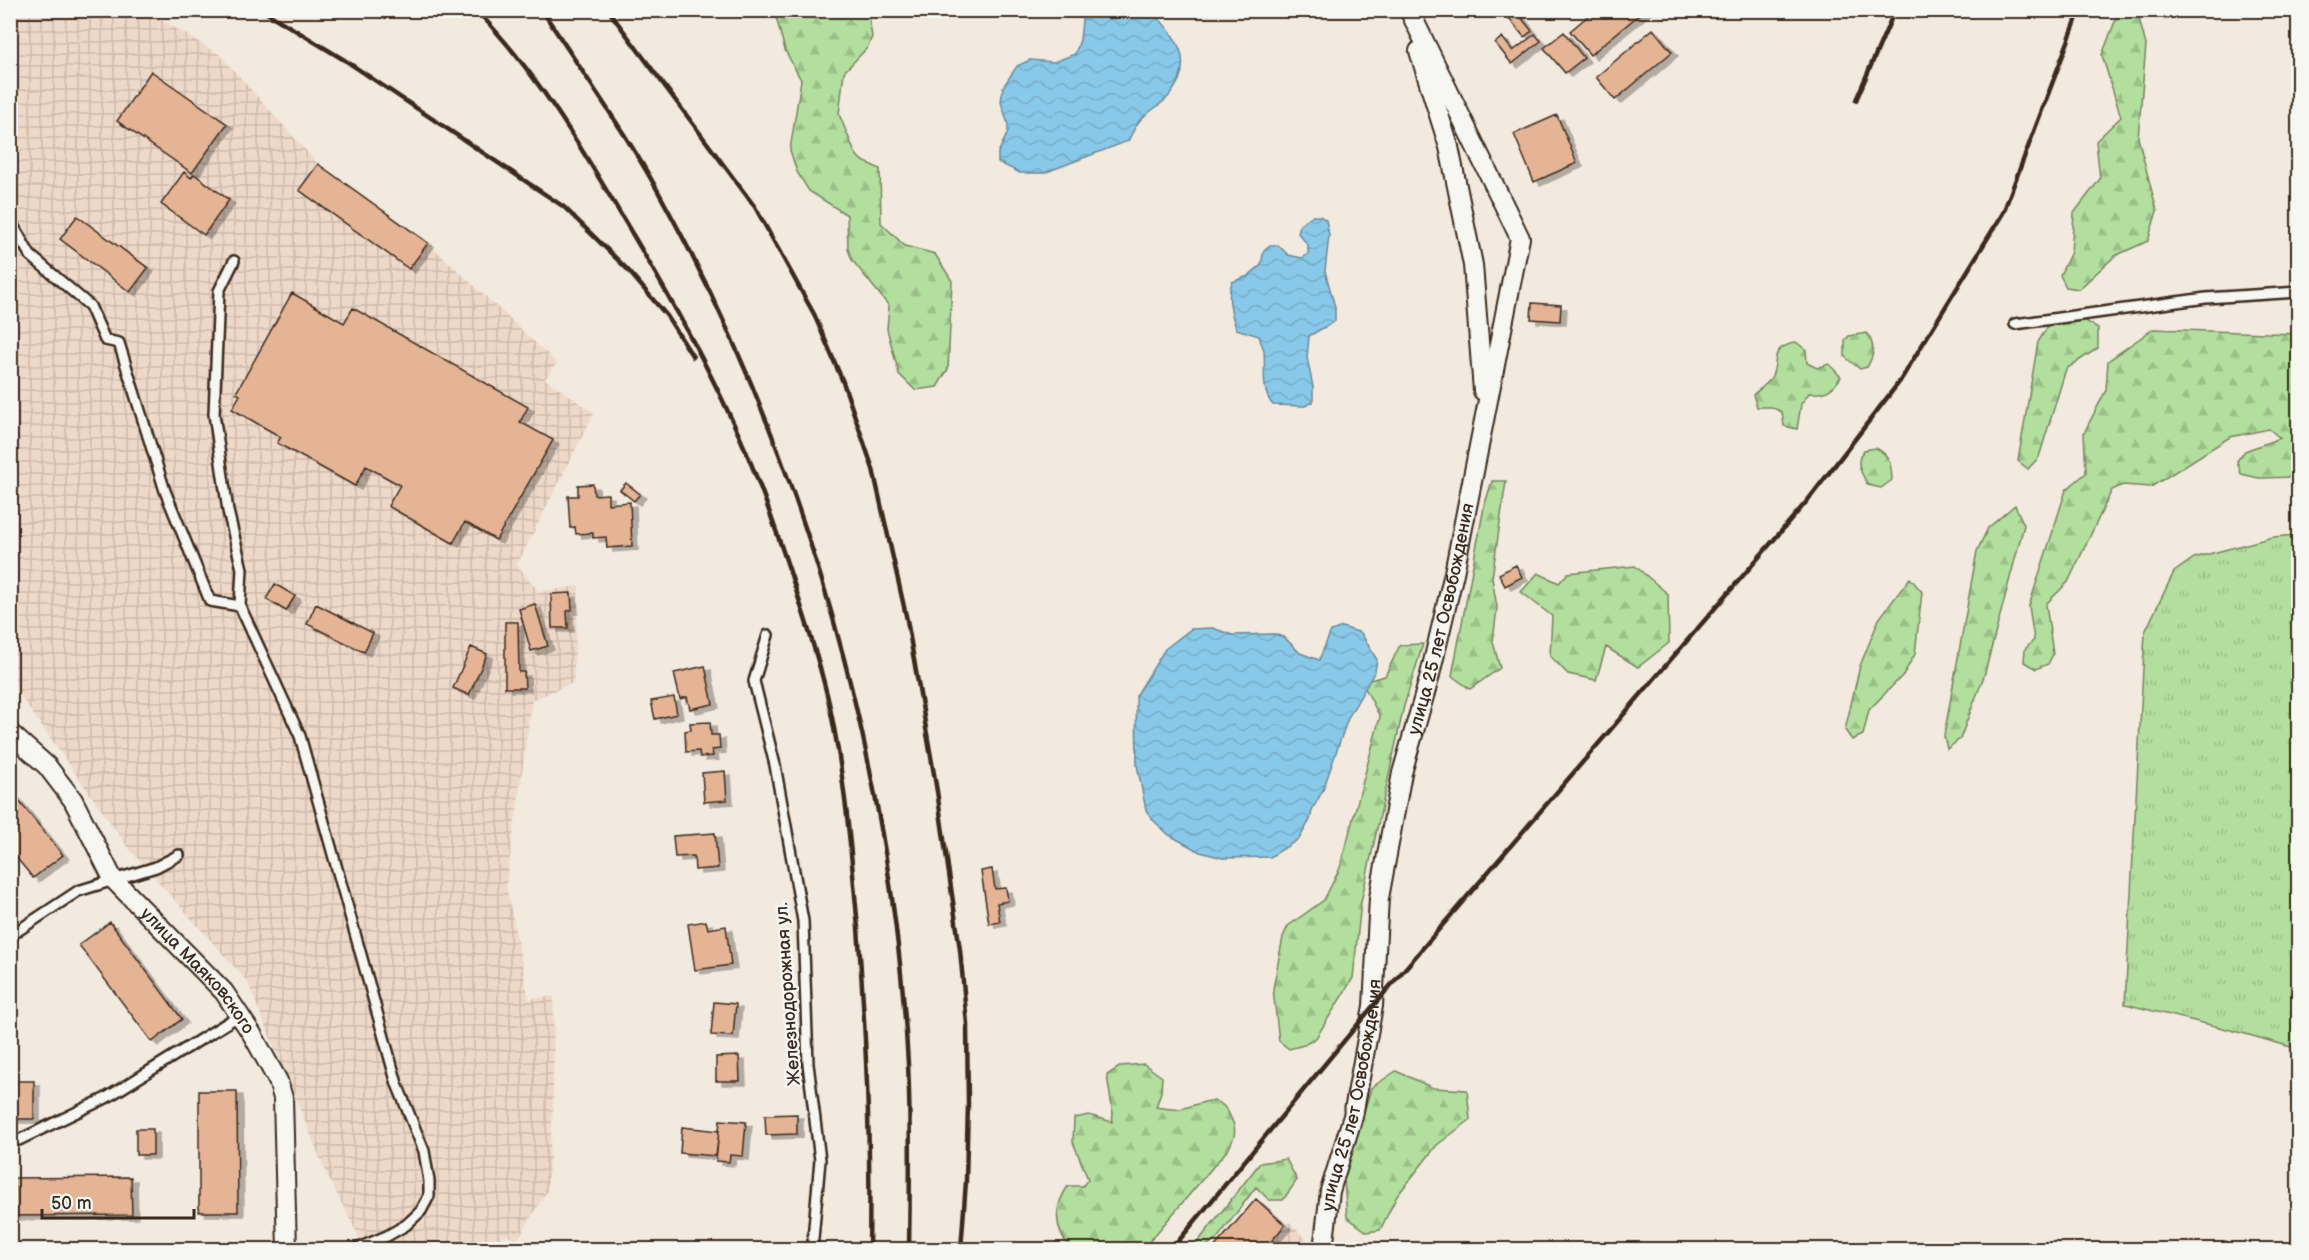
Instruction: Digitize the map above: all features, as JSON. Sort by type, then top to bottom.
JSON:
[{"type":"street","name":"улица 25 лет Освобождения","points":[[1323,1250],[1330,1191],[1353,1116],[1373,1006],[1379,898],[1402,774],[1429,679],[1451,584],[1520,238],[1408,10]]},
{"type":"street","points":[[1408,10],[1449,147],[1473,265],[1485,414]]},
{"type":"street","name":"улица Маяковского","points":[[10,733],[47,766],[73,800],[113,879],[224,992],[252,1034],[278,1081],[283,1098],[287,1250]]},
{"type":"lane","points":[[10,219],[30,255],[90,306],[105,340],[119,343],[165,491],[210,601],[240,606]]},
{"type":"lane","points":[[234,261],[219,291],[214,414],[228,511],[242,569],[240,606],[300,736],[397,1084],[424,1151],[429,1196],[421,1211],[406,1225],[354,1250]]},
{"type":"lane","points":[[2015,324],[2206,298],[2298,292]]},
{"type":"lane","name":"Железнодорожная ул.","points":[[768,635],[754,681],[775,765],[804,921],[808,1064],[820,1160],[812,1250]]},
{"type":"lane","points":[[10,936],[78,891],[156,867],[178,855]]},
{"type":"lane","points":[[10,1140],[19,1140],[106,1098],[240,1015]]},
{"type":"shaded area","points":[[10,11],[146,11],[219,54],[318,164],[428,243],[557,363],[545,379],[594,413],[517,565],[539,592],[579,586],[573,683],[532,700],[506,885],[529,999],[554,996],[553,1108],[547,1191],[518,1239],[502,1235],[498,1249],[361,1249],[358,1235],[327,1175],[247,981],[130,850],[11,683]]},
{"type":"shaded area","points":[[1256,1199],[1285,1224],[1289,1222],[1310,1243],[1307,1249],[1212,1250]]},
{"type":"green space","points":[[777,11],[868,11],[872,37],[867,48],[844,72],[839,114],[855,153],[861,160],[880,169],[881,223],[905,246],[935,254],[952,281],[948,369],[937,387],[915,390],[899,374],[887,329],[889,306],[852,260],[848,249],[847,215],[809,191],[797,172],[790,150],[801,80],[785,50],[776,17]]},
{"type":"green space","points":[[2119,11],[2137,11],[2146,45],[2138,138],[2157,211],[2148,241],[2115,256],[2079,289],[2066,287],[2060,275],[2071,252],[2074,213],[2100,179],[2096,141],[2121,117],[2102,55]]},
{"type":"green space","points":[[2055,315],[2082,319],[2098,328],[2098,348],[2066,369],[2039,457],[2028,469],[2018,461],[2038,342]]},
{"type":"green space","points":[[2153,329],[2298,334],[2298,477],[2259,478],[2241,474],[2237,461],[2245,451],[2280,438],[2269,429],[2230,437],[2151,487],[2123,485],[2112,490],[2068,582],[2046,604],[2053,654],[2048,664],[2036,669],[2024,662],[2025,649],[2034,640],[2029,606],[2066,490],[2086,473],[2084,433],[2106,390],[2108,361]]},
{"type":"green space","points":[[1867,333],[1872,342],[1873,354],[1867,367],[1860,369],[1845,357],[1845,340],[1849,336]]},
{"type":"green space","points":[[1796,342],[1806,350],[1807,363],[1817,368],[1829,364],[1841,377],[1828,391],[1809,393],[1801,404],[1797,429],[1784,426],[1782,412],[1771,407],[1757,407],[1753,395],[1771,378],[1778,352]]},
{"type":"green space","points":[[1876,448],[1887,457],[1891,469],[1892,480],[1881,488],[1868,485],[1859,463],[1864,450]]},
{"type":"green space","points":[[1492,481],[1506,481],[1492,578],[1497,607],[1493,642],[1500,668],[1470,689],[1452,676],[1484,507]]},
{"type":"green space","points":[[2015,505],[2024,525],[1984,676],[1960,739],[1947,749],[1944,736],[1977,551],[1988,528]]},
{"type":"green space","points":[[2298,535],[2298,1049],[2125,1004],[2145,632],[2174,572],[2194,558],[2273,537]]},
{"type":"green space","points":[[1635,566],[1668,594],[1669,643],[1638,667],[1606,647],[1596,680],[1568,674],[1550,656],[1552,616],[1521,592],[1538,573],[1559,583],[1568,573]]},
{"type":"green space","points":[[1910,578],[1922,592],[1915,654],[1903,675],[1869,710],[1863,735],[1852,740],[1845,730],[1860,666],[1879,619]]},
{"type":"green space","points":[[1423,644],[1404,706],[1361,902],[1353,978],[1316,1038],[1304,1045],[1289,1049],[1279,1041],[1273,989],[1283,937],[1288,926],[1324,900],[1340,868],[1380,717],[1362,682],[1385,676],[1400,645]]},
{"type":"green space","points":[[1144,1064],[1162,1077],[1161,1092],[1156,1107],[1177,1109],[1215,1101],[1226,1109],[1233,1122],[1235,1130],[1233,1140],[1229,1148],[1143,1249],[1071,1249],[1061,1234],[1058,1210],[1068,1186],[1083,1186],[1088,1179],[1073,1142],[1074,1118],[1089,1115],[1112,1122],[1113,1114],[1107,1075],[1121,1066]]},
{"type":"green space","points":[[1396,1071],[1433,1088],[1467,1090],[1470,1120],[1437,1145],[1397,1196],[1380,1230],[1367,1232],[1347,1217],[1344,1180],[1371,1088]]},
{"type":"green space","points":[[1286,1159],[1297,1180],[1283,1200],[1269,1200],[1256,1187],[1216,1240],[1201,1249],[1193,1248],[1260,1163]]},
{"type":"water","points":[[1083,11],[1152,11],[1176,40],[1183,61],[1182,72],[1169,96],[1140,120],[1128,141],[1044,173],[1020,173],[998,162],[998,153],[1008,132],[1008,124],[1001,102],[1003,87],[1017,66],[1030,60],[1054,62],[1075,54],[1080,40]]},
{"type":"water","points":[[1312,216],[1320,216],[1326,220],[1329,235],[1325,271],[1335,307],[1335,321],[1309,336],[1307,358],[1313,387],[1313,402],[1305,406],[1273,405],[1266,393],[1264,351],[1259,336],[1236,329],[1230,306],[1230,288],[1232,282],[1248,276],[1261,265],[1264,250],[1270,245],[1278,245],[1288,255],[1302,258],[1308,254],[1308,245],[1298,233],[1300,225]]},
{"type":"water","points":[[1342,627],[1361,633],[1377,660],[1375,671],[1348,718],[1323,790],[1299,839],[1270,857],[1223,858],[1200,852],[1169,835],[1146,810],[1137,765],[1136,696],[1165,649],[1191,629],[1213,628],[1232,635],[1275,634],[1285,638],[1300,653],[1319,660],[1331,631]]},
{"type":"building","points":[[1595,10],[1645,10],[1590,55],[1570,31]]},
{"type":"building","points":[[1516,11],[1532,31],[1524,37],[1508,17]]},
{"type":"building","points":[[1653,29],[1672,52],[1615,100],[1596,77]]},
{"type":"building","points":[[1564,32],[1584,58],[1565,73],[1544,48]]},
{"type":"building","points":[[1535,34],[1541,41],[1512,64],[1495,43],[1502,37],[1513,51]]},
{"type":"building","points":[[151,71],[227,124],[192,173],[117,121]]},
{"type":"building","points":[[1557,115],[1577,163],[1534,182],[1514,134]]},
{"type":"building","points":[[318,164],[428,243],[409,269],[299,190]]},
{"type":"building","points":[[184,172],[191,178],[194,174],[229,200],[204,235],[161,204]]},
{"type":"building","points":[[77,216],[148,268],[130,292],[60,239]]},
{"type":"building","points":[[292,293],[344,323],[353,308],[528,407],[520,422],[553,440],[496,540],[465,522],[453,543],[388,506],[400,485],[366,466],[355,486],[277,443],[281,437],[232,409],[240,395],[236,393]]},
{"type":"building","points":[[1532,303],[1561,305],[1560,321],[1531,319]]},
{"type":"building","points":[[626,483],[640,494],[634,501],[620,490]]},
{"type":"building","points":[[593,484],[594,495],[608,494],[608,504],[630,502],[632,546],[607,548],[606,537],[593,538],[593,533],[576,534],[575,527],[570,528],[568,496],[578,496],[578,485]]},
{"type":"building","points":[[1516,565],[1522,577],[1505,586],[1499,574]]},
{"type":"building","points":[[275,584],[295,596],[286,611],[266,599]]},
{"type":"building","points":[[571,593],[572,610],[567,611],[568,628],[552,628],[551,594]]},
{"type":"building","points":[[316,604],[373,633],[364,652],[307,624]]},
{"type":"building","points":[[535,604],[548,646],[531,651],[519,609]]},
{"type":"building","points":[[505,622],[518,622],[519,672],[524,672],[525,688],[505,688]]},
{"type":"building","points":[[471,647],[487,654],[469,695],[453,688]]},
{"type":"building","points":[[705,666],[713,704],[690,709],[687,697],[680,699],[674,673]]},
{"type":"building","points":[[674,697],[677,714],[655,719],[651,701]]},
{"type":"building","points":[[710,722],[711,735],[719,735],[720,749],[712,750],[713,756],[700,757],[699,751],[686,752],[685,731],[691,730],[690,723]]},
{"type":"building","points":[[725,771],[727,800],[704,802],[702,773]]},
{"type":"building","points":[[10,790],[63,855],[33,878],[10,850]]},
{"type":"building","points":[[715,833],[718,868],[695,870],[694,856],[675,857],[673,836]]},
{"type":"building","points":[[992,869],[995,889],[1006,888],[1008,901],[997,903],[1000,922],[989,924],[981,871]]},
{"type":"building","points":[[706,921],[708,929],[726,926],[731,965],[695,970],[688,924]]},
{"type":"building","points":[[110,922],[182,1019],[152,1042],[79,945]]},
{"type":"building","points":[[714,1002],[736,1004],[733,1036],[711,1035]]},
{"type":"building","points":[[739,1056],[740,1081],[716,1081],[716,1057]]},
{"type":"building","points":[[10,1081],[34,1081],[34,1119],[10,1119]]},
{"type":"building","points":[[199,1091],[237,1091],[238,1212],[199,1212]]},
{"type":"building","points":[[797,1114],[797,1134],[766,1135],[765,1115]]},
{"type":"building","points":[[720,1120],[746,1122],[743,1156],[730,1155],[729,1162],[716,1161]]},
{"type":"building","points":[[682,1127],[719,1131],[716,1156],[680,1153]]},
{"type":"building","points":[[136,1129],[153,1129],[153,1155],[136,1155]]},
{"type":"building","points":[[131,1177],[132,1215],[10,1216],[10,1178]]},
{"type":"building","points":[[1256,1199],[1285,1225],[1264,1250],[1212,1250]]},
{"type":"railway","points":[[262,10],[346,61],[564,207],[627,269],[667,316],[693,357]]},
{"type":"railway","points":[[476,10],[542,89],[616,206],[684,325],[720,394],[749,459],[809,630],[835,731],[853,871],[866,1049],[869,1129],[869,1250]]},
{"type":"railway","points":[[542,10],[622,131],[652,181],[716,305],[761,408],[800,514],[834,622],[862,731],[883,842],[899,953],[909,1087],[909,1250]]},
{"type":"railway","points":[[608,10],[755,207],[814,314],[843,382],[873,469],[907,620],[937,791],[960,950],[967,1024],[968,1104],[961,1250]]},
{"type":"railway","points":[[1856,100],[1895,10]]},
{"type":"railway","points":[[1171,1250],[1373,1006],[1808,500],[1900,381],[2003,213],[2080,10]]}]
